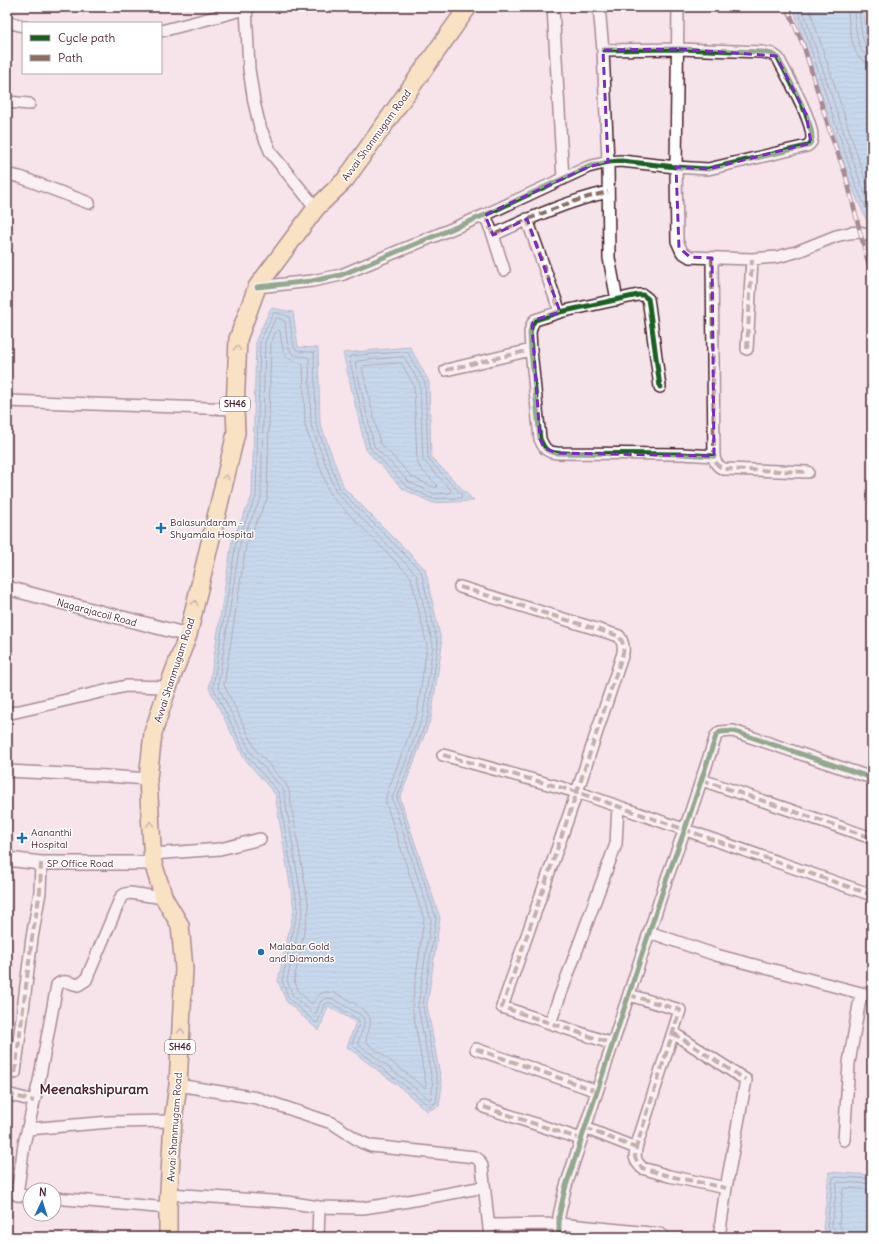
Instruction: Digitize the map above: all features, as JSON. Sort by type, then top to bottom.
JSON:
[{"type":"main road","name":"Avvai Shanmugam Road","points":[[168,1237],[168,1201],[178,1085],[184,969],[180,925],[164,898],[152,858],[148,779],[153,734],[168,687],[188,635],[236,433],[235,409],[238,339],[257,287],[316,208],[345,180],[468,7]]},
{"type":"street","points":[[162,31],[227,14],[247,7],[249,69],[254,102],[260,127],[272,152],[316,208]]},
{"type":"street","points":[[553,7],[563,179]]},
{"type":"street","points":[[599,7],[603,50],[608,162],[609,258],[617,300]]},
{"type":"street","points":[[678,7],[679,49],[676,167],[677,242],[682,252],[690,258],[752,259],[777,257],[796,252],[836,236],[860,232],[872,237]]},
{"type":"street","points":[[7,22],[22,26]]},
{"type":"street","points":[[257,287],[312,281],[341,275],[485,215],[588,167],[608,162],[621,162],[708,169],[807,146],[811,143],[811,129],[806,114],[776,56],[762,52],[679,49],[603,50]]},
{"type":"street","points":[[7,102],[29,104]]},
{"type":"street","points":[[7,174],[25,179],[89,203]]},
{"type":"street","points":[[493,234],[527,219],[587,197],[608,192]]},
{"type":"street","points":[[485,215],[493,234],[504,270]]},
{"type":"street","points":[[527,219],[560,312]]},
{"type":"street","points":[[712,258],[715,463],[718,467],[724,469],[808,472]]},
{"type":"street","points":[[747,349],[752,259]]},
{"type":"street","points":[[660,387],[648,299],[643,296],[638,295],[560,312],[535,320],[532,325],[530,332],[540,438],[544,448],[551,452],[682,454],[714,456]]},
{"type":"street","points":[[446,370],[532,350]]},
{"type":"street","points":[[7,401],[235,409]]},
{"type":"street","points":[[460,587],[618,636],[624,646],[577,792],[502,1007],[613,1044]]},
{"type":"street","name":"Nagarajacoil Road","points":[[7,588],[188,635]]},
{"type":"street","points":[[7,714],[126,686],[168,687]]},
{"type":"street","points":[[559,1237],[559,1216],[565,1189],[667,878],[716,736],[720,732],[733,731],[872,778]]},
{"type":"street","points":[[443,755],[577,792],[872,894]]},
{"type":"street","points":[[7,771],[148,779]]},
{"type":"street","points":[[702,780],[872,838]]},
{"type":"street","points":[[550,1023],[616,844],[618,806]]},
{"type":"street","points":[[152,858],[220,849],[260,839]]},
{"type":"street","name":"SP Office Road","points":[[7,859],[41,863],[152,858]]},
{"type":"street","points":[[15,1073],[32,938],[40,892],[41,863]]},
{"type":"street","points":[[22,1195],[17,1195],[24,1144],[57,986],[60,982],[78,985],[86,980],[120,898],[125,894],[130,893],[164,898]]},
{"type":"street","points":[[649,932],[716,955],[867,994],[849,1063],[844,1140]]},
{"type":"street","points":[[629,995],[680,1010],[636,1148],[635,1157],[637,1162],[642,1168],[669,1176],[726,1188]]},
{"type":"street","points":[[673,1033],[746,1080],[726,1188],[719,1237]]},
{"type":"street","points":[[476,1049],[597,1091]]},
{"type":"street","points":[[178,1085],[257,1098],[332,1123],[361,1142],[371,1146],[475,1158],[479,1160],[482,1166],[490,1237]]},
{"type":"street","points":[[7,1094],[34,1101]]},
{"type":"street","points":[[484,1107],[581,1139]]},
{"type":"street","points":[[28,1128],[110,1122],[174,1121]]},
{"type":"street","points":[[585,1128],[636,1148]]},
{"type":"street","points":[[62,1198],[287,1202],[319,1207],[363,1208],[484,1187]]},
{"type":"street","points":[[318,1237],[319,1207]]},
{"type":"street","points":[[489,1225],[559,1224],[660,1234],[664,1237]]},
{"type":"highlighted area","points":[[679,49],[776,56],[806,114],[811,143],[708,169],[676,167],[679,248],[690,257],[712,258],[714,456],[557,453],[544,448],[540,439],[532,325],[535,320],[560,312],[527,219],[493,235],[485,215],[588,167],[608,162],[603,50]]},
{"type":"water","points":[[793,7],[863,7],[867,36],[872,53],[872,226],[868,223],[852,188]]},
{"type":"water","points":[[271,308],[293,312],[298,347],[318,348],[320,423],[344,488],[425,569],[442,645],[431,718],[400,798],[440,918],[427,1006],[442,1086],[439,1106],[427,1111],[400,1087],[347,1047],[356,1022],[328,1006],[319,1031],[286,1001],[278,981],[294,909],[275,794],[244,758],[209,688],[232,541],[252,496],[256,340]]},
{"type":"water","points":[[410,347],[429,382],[431,457],[474,501],[433,503],[403,489],[366,450],[343,353]]},
{"type":"water","points":[[829,1172],[872,1175],[872,1237],[830,1237],[823,1229]]},
{"type":"railway","points":[[787,7],[804,47],[831,135],[845,173],[872,278]]},
{"type":"marked path","points":[[485,215],[493,235],[564,205],[608,192]]},
{"type":"marked path","points":[[527,219],[560,312]]},
{"type":"marked path","points":[[712,258],[714,456],[716,462],[724,469],[808,472]]},
{"type":"marked path","points":[[747,349],[752,259]]},
{"type":"marked path","points":[[446,370],[531,350]]},
{"type":"marked path","points":[[460,587],[619,636],[622,642],[623,653],[577,792],[502,1007],[613,1044]]},
{"type":"marked path","points":[[443,755],[577,792],[872,895]]},
{"type":"marked path","points":[[702,780],[872,838]]},
{"type":"marked path","points":[[15,1073],[32,938],[40,892],[41,863]]},
{"type":"marked path","points":[[629,995],[680,1010],[636,1148],[635,1157],[637,1162],[642,1168],[669,1176],[726,1188]]},
{"type":"marked path","points":[[673,1033],[746,1080]]},
{"type":"marked path","points":[[476,1049],[597,1091]]},
{"type":"marked path","points":[[7,1094],[34,1101]]},
{"type":"marked path","points":[[484,1107],[581,1139]]},
{"type":"marked path","points":[[585,1128],[636,1148]]},
{"type":"cycle path","points":[[257,287],[312,281],[341,275],[485,215],[588,167],[608,162],[621,161],[708,169],[807,146],[811,142],[811,130],[804,110],[778,58],[772,54],[762,52],[679,49],[603,50]]},
{"type":"cycle path","points":[[660,387],[648,299],[643,295],[560,312],[535,320],[532,325],[530,332],[531,350],[540,439],[548,451],[557,453],[682,454],[714,456]]},
{"type":"cycle path","points":[[559,1237],[559,1216],[565,1189],[667,878],[716,736],[720,732],[733,731],[872,778]]},
{"type":"place","name":"Balasundaram - Shyamala Hospital","points":[[161,528]]},
{"type":"place","name":"Aananthi Hospital","points":[[22,838]]},
{"type":"place","name":"Malabar Gold and Diamonds","points":[[261,952]]},
{"type":"district","name":"Meenakshipuram","points":[[94,1089]]}]
